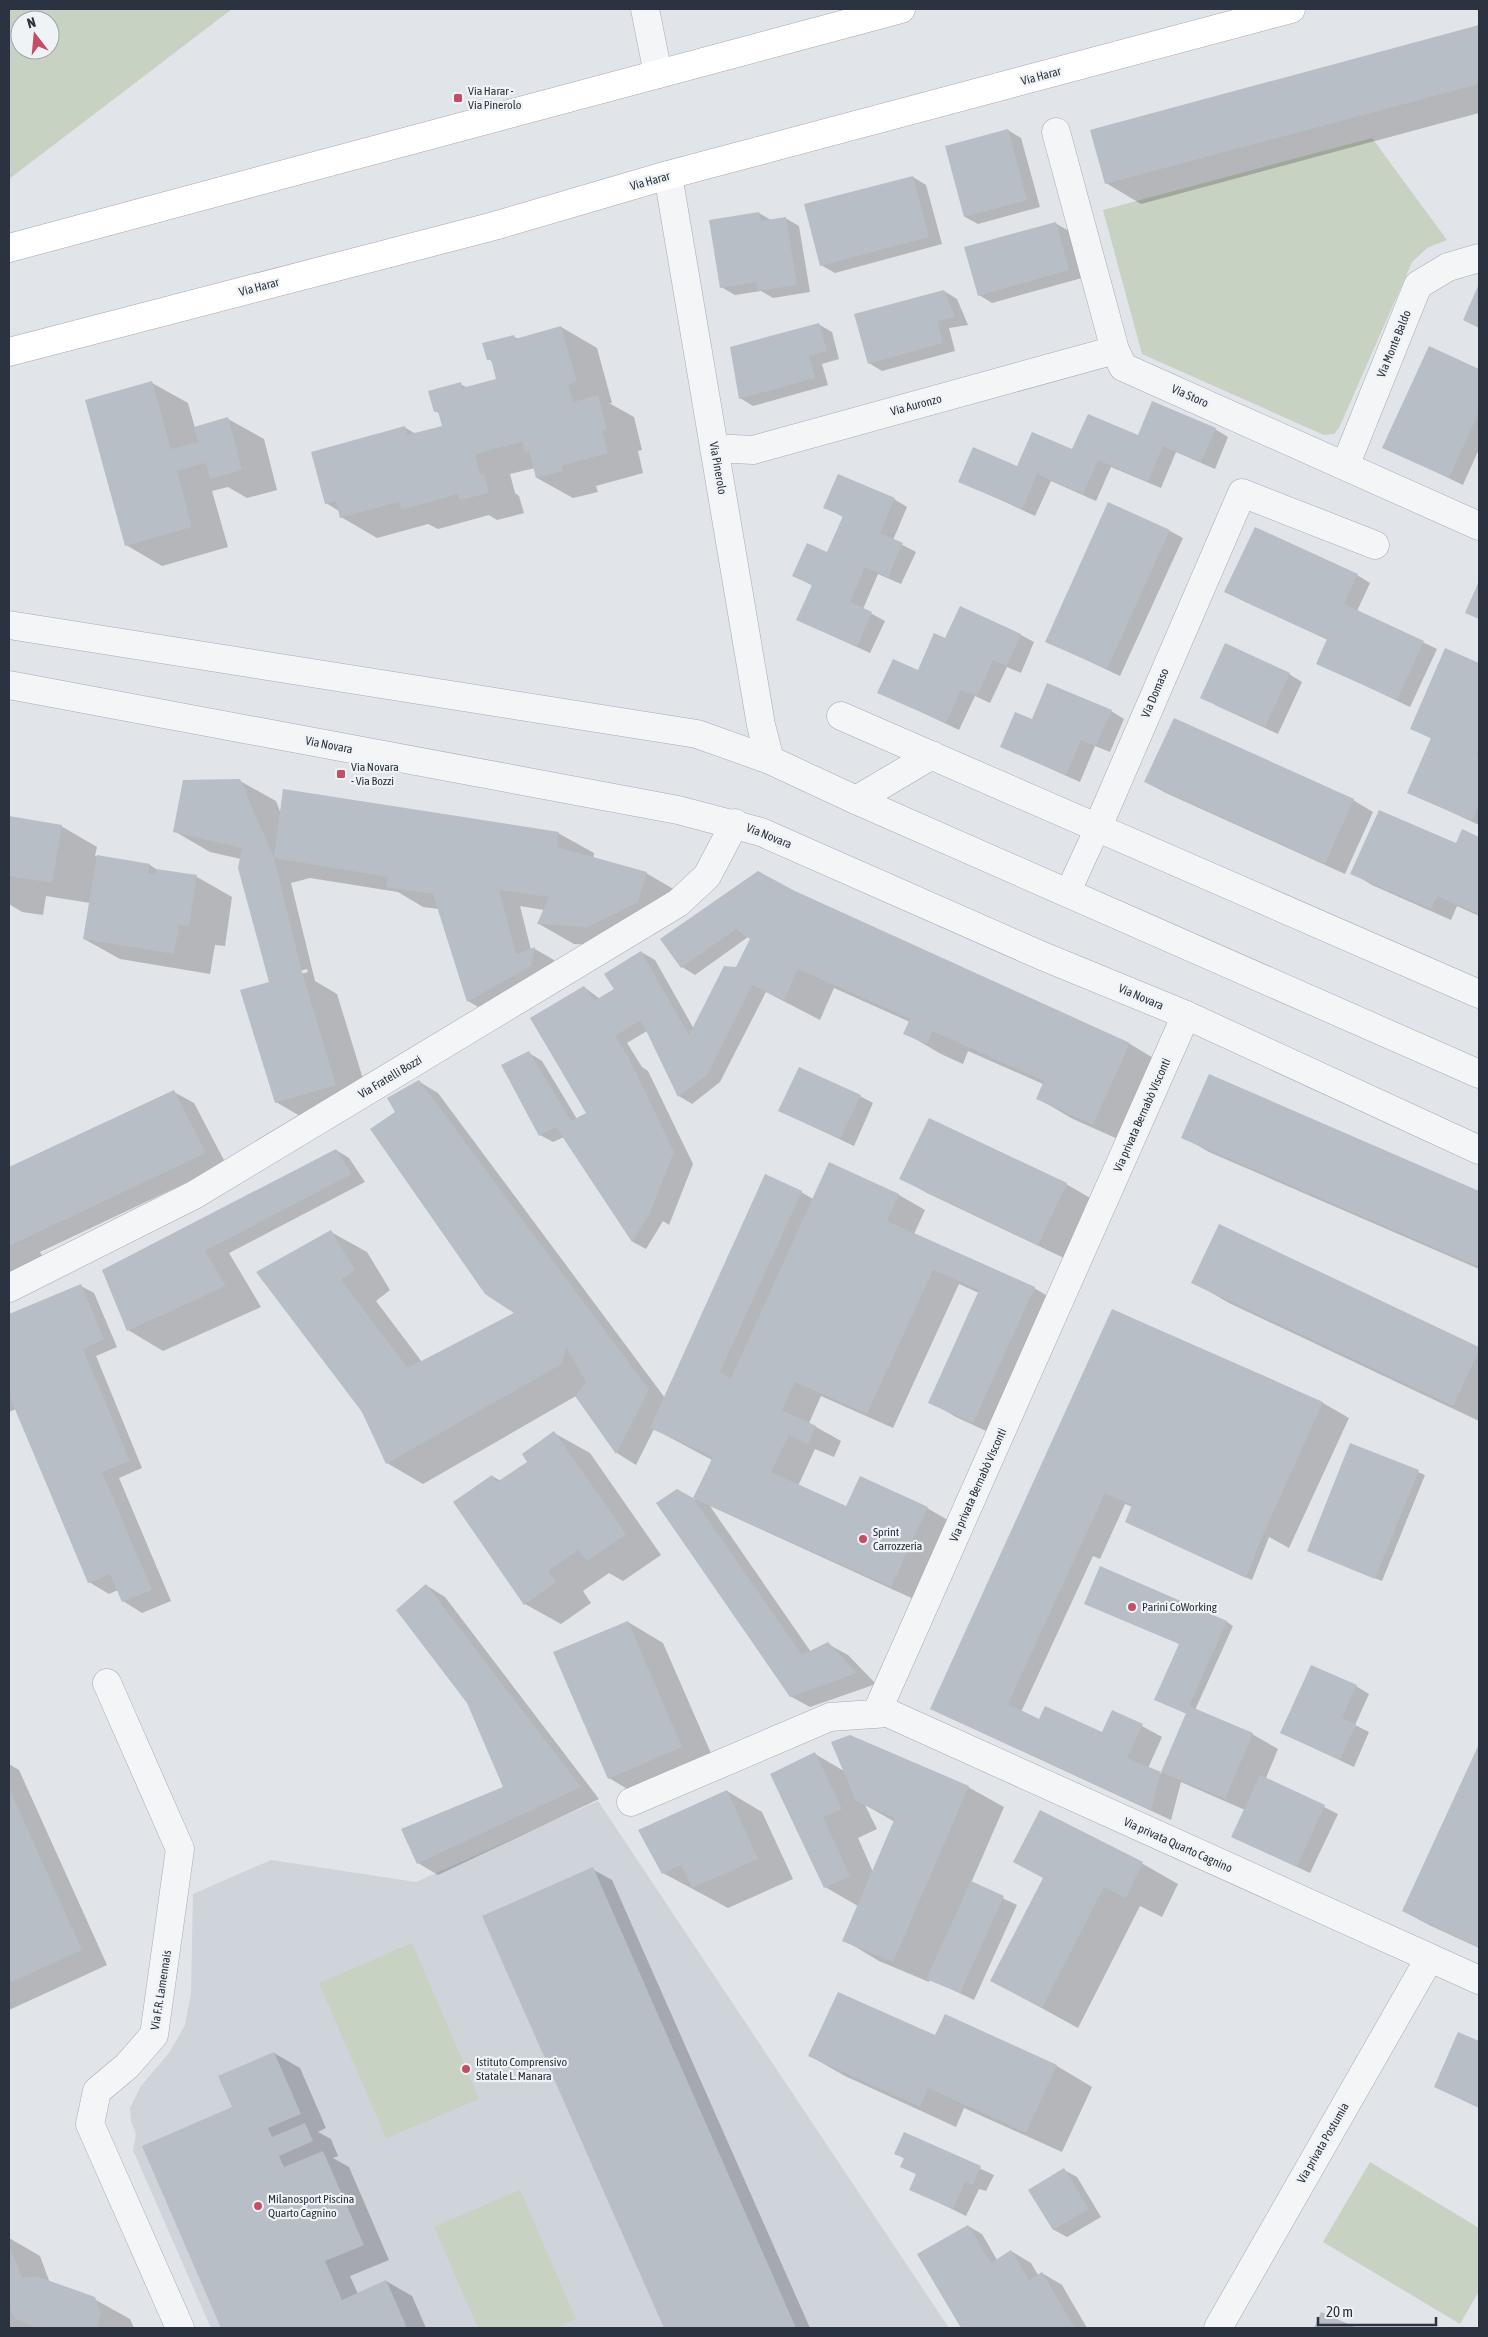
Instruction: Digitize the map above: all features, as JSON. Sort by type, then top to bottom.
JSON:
[{"type":"main road","points":[[9,248],[901,9]]},
{"type":"main road","name":"Via Harar","points":[[9,352],[494,226],[668,176],[1291,9]]},
{"type":"street","points":[[645,9],[658,74]]},
{"type":"street","name":"Via Storo","points":[[1056,132],[1115,350],[1123,366],[1479,526]]},
{"type":"street","name":"Via Pinerolo","points":[[668,176],[761,725],[770,760]]},
{"type":"street","name":"Via Monte Baldo","points":[[1346,466],[1418,285],[1448,266],[1479,258]]},
{"type":"street","name":"Via Auronzo","points":[[714,448],[753,450],[1115,350]]},
{"type":"street","name":"Via Domaso","points":[[1068,892],[1242,493],[1374,545]]},
{"type":"street","points":[[9,625],[697,734],[770,760],[856,800],[1479,1074]]},
{"type":"street","name":"Via Novara","points":[[9,685],[735,823],[761,832],[1040,954],[1186,1015],[1479,1150]]},
{"type":"street","points":[[841,716],[1479,994]]},
{"type":"street","points":[[856,800],[932,755]]},
{"type":"street","name":"Via Fratelli Bozzi","points":[[9,1288],[194,1195],[678,903],[707,876],[735,823]]},
{"type":"street","name":"Via privata Bernabò Visconti","points":[[876,1714],[1186,1015]]},
{"type":"street","name":"Via F.R. Lamennais","points":[[107,1683],[180,1849],[154,2035],[127,2066],[97,2091],[90,2124],[180,2328]]},
{"type":"street","name":"Via privata Quarto Cagnino","points":[[876,1714],[888,1713],[1479,1980]]},
{"type":"street","points":[[631,1802],[830,1717],[876,1714]]},
{"type":"street","name":"Via privata Postumia","points":[[1218,2328],[1430,1959]]},
{"type":"shaded area","name":"Istituto Comprensivo Statale L. Manara","points":[[598,1801],[949,2328],[211,2328],[133,2150],[136,2134],[131,2121],[130,2108],[141,2086],[169,2053],[185,2025],[191,1993],[193,1894],[271,1860],[416,1882]]},
{"type":"green space","points":[[9,9],[232,9],[9,179]]},
{"type":"green space","points":[[1372,138],[1447,240],[1427,248],[1412,262],[1339,428],[1334,434],[1324,435],[1142,354],[1103,210]]},
{"type":"green space","points":[[412,1943],[479,2099],[386,2138],[319,1983]]},
{"type":"green space","points":[[1370,2162],[1479,2228],[1479,2291],[1460,2324],[1323,2242]]},
{"type":"green space","points":[[520,2190],[576,2319],[556,2328],[478,2328],[434,2227]]},
{"type":"building","points":[[1479,25],[1479,84],[1105,184],[1090,130]]},
{"type":"building","points":[[1008,129],[1027,200],[964,217],[945,146]]},
{"type":"building","points":[[913,176],[929,237],[820,266],[804,204]]},
{"type":"building","points":[[759,212],[761,221],[786,217],[797,285],[758,291],[756,282],[720,288],[709,220]]},
{"type":"building","points":[[1056,222],[1069,270],[978,296],[964,247]]},
{"type":"building","points":[[1479,284],[1479,328],[1463,320]]},
{"type":"building","points":[[944,290],[955,317],[937,321],[943,343],[868,364],[854,314]]},
{"type":"building","points":[[819,323],[827,351],[809,356],[815,378],[739,399],[730,347]]},
{"type":"building","points":[[561,326],[577,382],[568,385],[573,402],[598,395],[607,429],[602,431],[608,453],[561,466],[563,471],[536,478],[529,451],[524,452],[522,442],[475,454],[480,475],[484,474],[489,493],[460,500],[458,494],[401,510],[399,502],[340,518],[336,501],[325,504],[311,452],[405,426],[407,435],[442,426],[438,411],[434,412],[428,391],[461,382],[462,388],[496,379],[491,359],[487,360],[482,343],[514,335],[515,339]]},
{"type":"building","points":[[1429,346],[1479,369],[1479,412],[1449,478],[1382,448]]},
{"type":"building","points":[[152,381],[171,449],[198,442],[194,427],[228,417],[242,470],[210,479],[206,463],[177,471],[192,527],[125,546],[85,400]]},
{"type":"building","points":[[1152,401],[1216,428],[1201,462],[1163,446],[1148,482],[1098,460],[1083,494],[1037,474],[1022,509],[958,482],[973,447],[1017,466],[1032,432],[1072,449],[1088,414],[1138,435]]},
{"type":"building","points":[[838,474],[895,498],[880,533],[903,543],[888,577],[865,567],[850,602],[872,612],[857,647],[796,620],[812,585],[792,576],[807,543],[827,552],[843,516],[823,508]]},
{"type":"building","points":[[1108,502],[1170,530],[1107,669],[1045,642]]},
{"type":"building","points":[[1255,527],[1358,574],[1344,604],[1424,641],[1397,700],[1316,664],[1327,639],[1224,592]]},
{"type":"building","points":[[1479,581],[1479,619],[1465,613]]},
{"type":"building","points":[[960,606],[1021,634],[1007,666],[993,660],[977,696],[961,690],[946,723],[877,693],[893,659],[918,670],[934,633],[945,638]]},
{"type":"building","points":[[1225,643],[1290,673],[1265,727],[1200,698]]},
{"type":"building","points":[[1445,648],[1479,663],[1479,749],[1476,756],[1479,757],[1479,804],[1472,821],[1407,793],[1431,738],[1410,729]]},
{"type":"building","points":[[1047,683],[1112,710],[1096,746],[1081,740],[1066,775],[1000,747],[1015,712],[1032,719]]},
{"type":"building","points":[[1174,718],[1354,799],[1325,864],[1144,782]]},
{"type":"building","points":[[240,779],[274,858],[302,972],[336,1085],[275,1103],[240,990],[269,982],[238,868],[242,848],[173,832],[183,780]]},
{"type":"building","points":[[283,789],[559,832],[557,847],[647,872],[638,902],[588,927],[537,924],[549,897],[499,890],[516,954],[535,947],[531,966],[467,1002],[433,894],[386,887],[388,877],[274,858]]},
{"type":"building","points":[[1379,810],[1456,843],[1462,829],[1479,837],[1479,914],[1437,896],[1431,909],[1350,874]]},
{"type":"building","points":[[9,816],[62,825],[52,883],[9,876]]},
{"type":"building","points":[[97,855],[150,864],[148,873],[155,874],[156,869],[197,875],[189,926],[179,925],[174,954],[83,939]]},
{"type":"building","points":[[758,871],[795,891],[1130,1043],[1093,1125],[1036,1099],[1044,1081],[932,1031],[927,1044],[903,1034],[910,1019],[798,969],[784,1000],[752,985],[707,1075],[678,1097],[641,1020],[615,1036],[629,1058],[674,1152],[649,1215],[632,1242],[556,1127],[539,1136],[501,1065],[529,1051],[571,1121],[586,1113],[530,1018],[584,986],[594,1001],[614,989],[604,974],[641,951],[689,1035],[724,966],[736,967],[750,939],[736,929],[681,968],[660,939]]},
{"type":"building","points":[[799,1067],[861,1095],[840,1139],[778,1111]]},
{"type":"building","points":[[1209,1074],[1479,1191],[1479,1267],[1181,1138]]},
{"type":"building","points":[[419,1080],[649,1390],[616,1454],[575,1396],[586,1382],[566,1347],[562,1364],[386,1464],[362,1412],[256,1272],[331,1230],[355,1270],[341,1280],[408,1368],[514,1313],[485,1294],[370,1129],[395,1112],[387,1098]]},
{"type":"building","points":[[174,1090],[206,1153],[9,1246],[9,1167]]},
{"type":"building","points":[[929,1118],[1067,1183],[1038,1245],[899,1179]]},
{"type":"building","points":[[336,1149],[352,1174],[205,1251],[226,1286],[127,1331],[102,1270]]},
{"type":"building","points":[[829,1162],[899,1194],[887,1221],[1035,1287],[973,1423],[928,1403],[979,1290],[933,1270],[867,1414],[795,1382],[782,1410],[816,1426],[808,1444],[789,1435],[771,1472],[846,1506],[860,1476],[928,1507],[891,1587],[693,1498],[713,1457],[650,1428],[765,1174],[802,1191],[720,1372],[731,1378]]},
{"type":"building","points":[[1219,1224],[1479,1347],[1479,1351],[1453,1406],[1191,1283]]},
{"type":"building","points":[[81,1284],[104,1339],[83,1349],[130,1461],[102,1472],[152,1590],[122,1602],[110,1574],[88,1583],[9,1395],[9,1314]]},
{"type":"building","points":[[1112,1309],[1323,1402],[1263,1535],[1246,1578],[1125,1522],[1132,1505],[1105,1493],[1008,1704],[1039,1719],[1045,1706],[1102,1732],[1112,1710],[1143,1724],[1127,1758],[1161,1772],[1151,1810],[930,1709]]},
{"type":"building","points":[[554,1431],[626,1534],[587,1561],[578,1550],[548,1571],[556,1582],[524,1605],[453,1502],[492,1475],[497,1482],[527,1462],[522,1454]]},
{"type":"building","points":[[1350,1443],[1419,1470],[1375,1579],[1307,1551]]},
{"type":"building","points":[[677,1489],[693,1498],[802,1655],[828,1642],[857,1673],[790,1697],[656,1503]]},
{"type":"building","points":[[1100,1566],[1227,1621],[1189,1706],[1253,1733],[1225,1799],[1161,1772],[1186,1713],[1154,1700],[1179,1644],[1084,1604]]},
{"type":"building","points":[[426,1584],[581,1787],[417,1864],[401,1829],[503,1787],[467,1703],[396,1610]]},
{"type":"building","points":[[628,1621],[682,1747],[608,1779],[553,1652]]},
{"type":"building","points":[[1311,1665],[1357,1685],[1342,1718],[1356,1724],[1340,1760],[1280,1733]]},
{"type":"building","points":[[850,1735],[969,1786],[893,1962],[842,1941],[895,1818],[856,1801],[831,1742]]},
{"type":"building","points":[[1479,1744],[1479,1947],[1402,1911]]},
{"type":"building","points":[[815,1752],[842,1809],[823,1817],[850,1876],[824,1888],[770,1774]]},
{"type":"building","points":[[1260,1775],[1325,1805],[1297,1867],[1231,1837]]},
{"type":"building","points":[[9,1788],[82,1950],[9,1983]]},
{"type":"building","points":[[727,1790],[758,1859],[692,1888],[681,1865],[662,1874],[638,1830]]},
{"type":"building","points":[[1040,1810],[1143,1862],[1126,1898],[1104,1887],[1042,2008],[990,1981],[1043,1878],[1013,1862]]},
{"type":"building","points":[[593,1867],[796,2328],[664,2328],[482,1916]]},
{"type":"building","points":[[971,1881],[1004,1896],[960,1993],[926,1979]]},
{"type":"building","points":[[838,1992],[935,2035],[945,2014],[1057,2065],[1026,2133],[928,2088],[920,2107],[808,2056]]},
{"type":"building","points":[[1458,2032],[1479,2041],[1479,2107],[1434,2087]]},
{"type":"building","name":"Milanosport Piscina Quarto Cagnino","points":[[274,2052],[301,2114],[268,2128],[272,2137],[305,2123],[313,2141],[279,2156],[284,2167],[323,2151],[364,2245],[325,2261],[342,2300],[386,2280],[407,2328],[221,2328],[142,2146],[232,2107],[218,2076]]},
{"type":"building","points":[[904,2132],[981,2166],[973,2185],[965,2182],[953,2209],[909,2190],[916,2174],[900,2167],[904,2158],[894,2154]]},
{"type":"building","points":[[1064,2168],[1089,2209],[1053,2230],[1028,2190]]},
{"type":"building","points":[[968,2225],[991,2263],[1011,2250],[1029,2280],[1042,2272],[1075,2328],[961,2328],[917,2254]]},
{"type":"building","points":[[9,2245],[22,2278],[36,2276],[95,2297],[101,2313],[97,2328],[37,2328],[15,2319],[9,2308]]},
{"type":"building","points":[[1321,2312],[1357,2328],[1314,2328]]},
{"type":"place","name":"Via Harar - Via Pinerolo","points":[[458,98]]},
{"type":"place","name":"Via Novara - Via Bozzi","points":[[341,774]]},
{"type":"place","name":"Sprint Carrozzeria","points":[[863,1539]]},
{"type":"place","name":"Parini CoWorking","points":[[1132,1607]]},
{"type":"place","name":"Istituto Comprensivo Statale L. Manara","points":[[466,2069]]},
{"type":"place","name":"Milanosport Piscina Quarto Cagnino","points":[[258,2206]]}]
